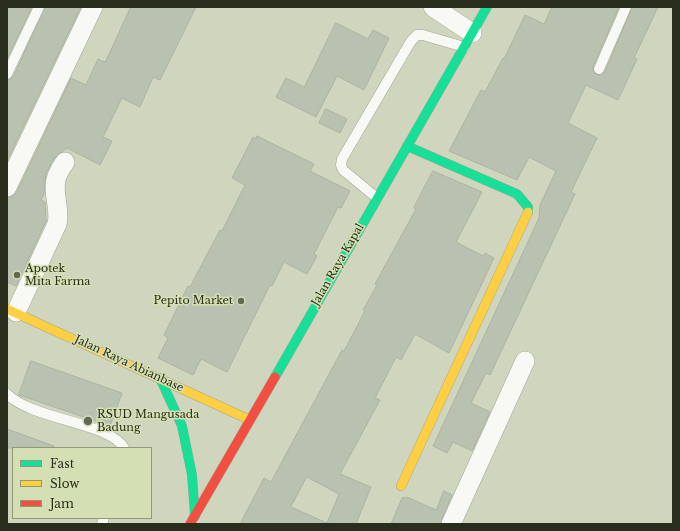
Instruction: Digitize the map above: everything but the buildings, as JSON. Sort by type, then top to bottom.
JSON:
[{"type":"main road","name":"Jalan Raya Kapal","points":[[193,520],[487,7]]},
{"type":"main road","points":[[401,486],[528,213],[528,207],[517,194],[407,146]]},
{"type":"main road","name":"Jalan Raya Abianbase","points":[[11,310],[250,420]]},
{"type":"main road","points":[[160,378],[182,426],[185,438],[192,475],[193,520]]},
{"type":"street","points":[[7,187],[93,7]]},
{"type":"street","points":[[432,7],[468,40]]},
{"type":"street","points":[[11,310],[58,224],[59,218],[55,191],[56,177],[65,162]]},
{"type":"street","points":[[452,524],[525,361]]},
{"type":"lane","points":[[7,74],[39,7]]},
{"type":"lane","points":[[599,69],[626,7]]},
{"type":"lane","points":[[377,198],[343,170],[341,165],[342,159],[417,35],[468,40]]},
{"type":"lane","points":[[7,394],[20,405],[112,435],[123,447]]},
{"type":"traffic: fast","points":[[275,377],[487,7]]},
{"type":"traffic: fast","points":[[407,146],[517,194],[528,207],[528,212]]},
{"type":"traffic: fast","points":[[160,378],[182,426],[192,475],[195,516]]},
{"type":"traffic: slow","points":[[401,486],[528,212]]},
{"type":"traffic: slow","points":[[7,309],[250,420]]},
{"type":"traffic: jam","points":[[190,524],[275,377]]},
{"type":"place","name":"Apotek Mita Farma","points":[[17,275]]},
{"type":"place","name":"Pepito Market","points":[[241,301]]},
{"type":"place","name":"RSUD Mangusada Badung","points":[[88,421]]}]
